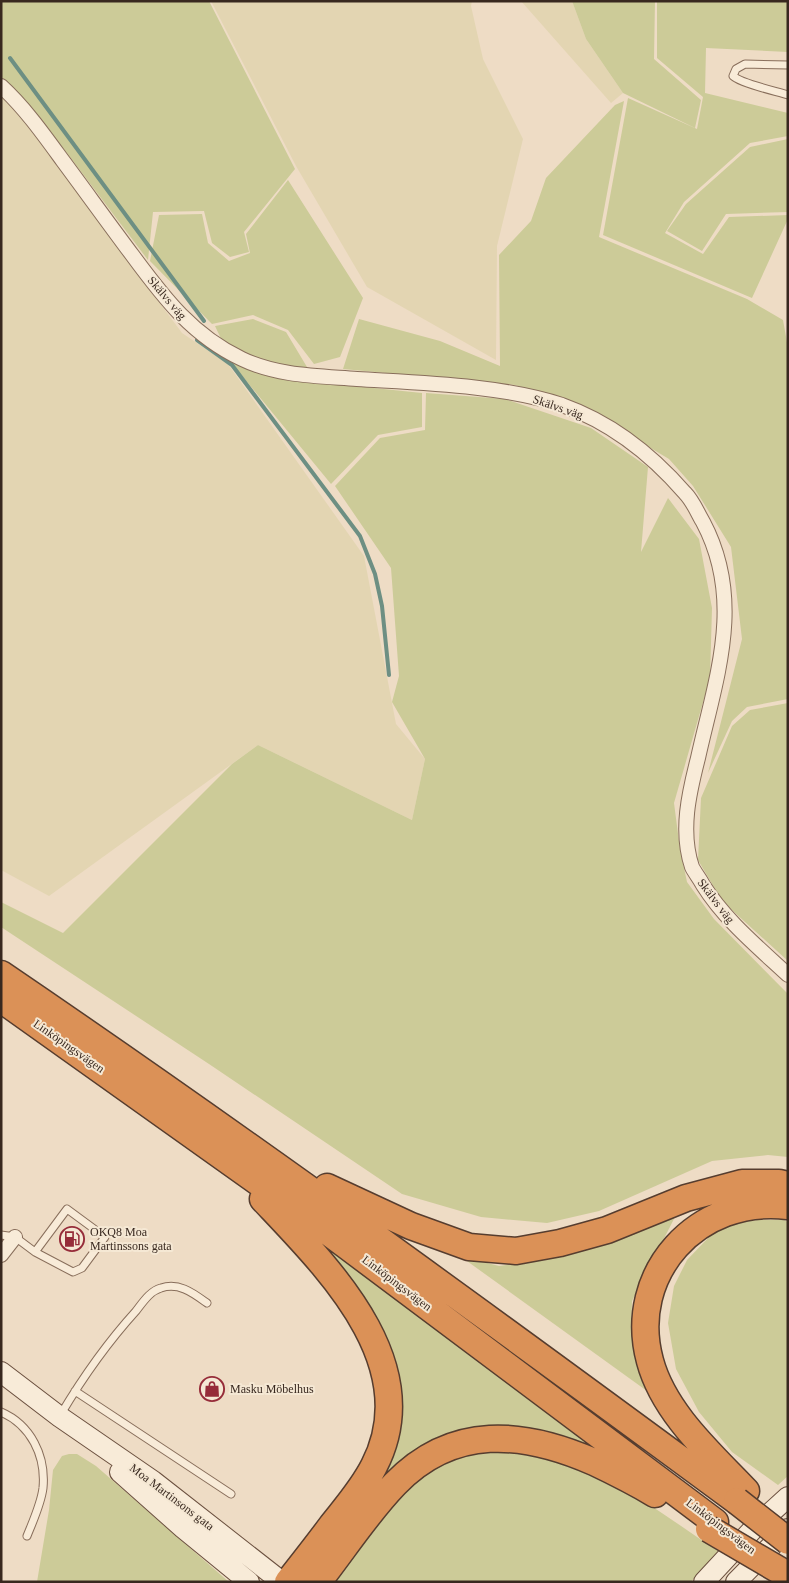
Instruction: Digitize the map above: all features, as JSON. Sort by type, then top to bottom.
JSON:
[{"type":"highway","name":"Linköpingsvägen","points":[[1,974],[268,1159],[742,1496],[788,1541]]},
{"type":"highway","name":"Linköpingsvägen","points":[[1,999],[328,1230],[712,1526],[786,1575]]},
{"type":"highway","points":[[224,1156],[310,1249],[350,1298],[364,1321],[378,1351],[387,1381],[388,1411],[385,1436],[375,1465],[351,1501],[288,1582]]},
{"type":"highway","points":[[268,1159],[411,1226],[469,1246],[516,1251],[560,1243],[607,1230],[686,1198],[742,1183],[779,1183],[788,1185]]},
{"type":"highway","points":[[788,1206],[766,1205],[725,1212],[705,1222],[688,1234],[674,1249],[652,1285],[647,1307],[646,1330],[650,1362],[661,1387],[677,1415],[742,1496],[788,1536]]},
{"type":"highway","points":[[320,1580],[395,1483],[434,1453],[457,1444],[481,1439],[503,1438],[529,1441],[580,1456],[642,1486],[712,1526]]},
{"type":"street","name":"Skälvs väg","points":[[1,86],[33,121],[162,296],[188,324],[214,344],[242,359],[269,370],[491,390],[521,395],[563,406],[611,428],[637,446],[661,467],[688,496],[709,535],[720,568],[725,604],[723,647],[688,800],[686,835],[693,868],[708,892],[729,920],[788,975]]},
{"type":"street","points":[[1,1255],[8,1236]]},
{"type":"street","name":"Moa Martinsons gata","points":[[1,1372],[60,1417],[153,1482],[282,1582]]},
{"type":"street","name":"Moa Martinsons gata","points":[[60,1417],[183,1528],[249,1582]]},
{"type":"street","points":[[704,1582],[755,1528],[788,1497]]},
{"type":"street","points":[[736,1582],[788,1529]]},
{"type":"lane","points":[[788,65],[745,64],[736,69],[733,76],[738,81],[748,82],[788,95]]},
{"type":"lane","points":[[8,1236],[35,1252],[73,1272],[82,1268],[105,1237],[67,1208],[35,1252]]},
{"type":"lane","points":[[60,1417],[82,1379],[119,1330],[153,1292],[162,1287],[178,1286],[207,1302]]},
{"type":"lane","points":[[75,1391],[231,1494]]},
{"type":"lane","points":[[1,1412],[18,1422],[31,1435],[38,1447],[43,1467],[43,1489],[27,1536]]},
{"type":"shaded area","points":[[1,1],[209,1],[295,169],[244,232],[249,252],[230,257],[212,243],[204,211],[153,212],[148,260],[38,115],[1,79]]},
{"type":"shaded area","points":[[211,1],[472,1],[471,6],[483,59],[523,139],[497,246],[496,360],[367,287],[296,166]]},
{"type":"shaded area","points":[[521,1],[572,1],[586,39],[623,93],[611,103]]},
{"type":"shaded area","points":[[572,1],[655,1],[654,59],[701,100],[695,128],[623,93],[586,39]]},
{"type":"shaded area","points":[[657,1],[788,1],[788,52],[706,48],[705,93],[788,113],[788,136],[750,143],[684,202],[665,233],[703,254],[729,217],[788,215],[788,219],[752,298],[603,235],[628,98],[697,129],[703,97],[657,58]]},
{"type":"shaded area","points":[[1,94],[7,98],[182,333],[228,364],[364,556],[396,724],[425,759],[412,820],[258,745],[49,896],[1,870]]},
{"type":"shaded area","points":[[624,101],[599,237],[747,299],[783,320],[788,348],[788,699],[747,707],[732,721],[708,773],[742,639],[731,547],[693,486],[669,459],[582,407],[515,385],[343,369],[359,319],[440,341],[500,366],[499,255],[531,221],[546,178],[615,105]]},
{"type":"shaded area","points":[[788,139],[788,212],[726,214],[702,251],[667,231],[686,204],[750,147]]},
{"type":"shaded area","points":[[288,180],[363,298],[340,357],[314,364],[288,330],[253,315],[212,324],[150,261],[159,215],[202,214],[208,243],[229,261],[250,253],[246,234]]},
{"type":"shaded area","points":[[253,319],[286,332],[316,382],[422,393],[422,427],[378,435],[331,484],[234,366],[215,326]]},
{"type":"shaded area","points":[[426,393],[505,399],[591,428],[648,467],[641,552],[668,498],[699,539],[712,608],[710,678],[674,803],[680,849],[687,882],[714,919],[788,994],[788,1157],[768,1155],[712,1161],[599,1211],[547,1223],[481,1217],[402,1194],[1,927],[1,902],[63,933],[232,764],[258,745],[412,820],[425,759],[392,702],[399,676],[391,568],[335,486],[380,438],[425,430]]},
{"type":"shaded area","points":[[788,703],[788,961],[722,901],[698,860],[701,798],[732,726],[750,710]]},
{"type":"shaded area","points":[[676,1215],[632,1301],[631,1333],[647,1391],[460,1256],[499,1266],[546,1260]]},
{"type":"shaded area","points":[[757,1220],[784,1220],[788,1222],[788,1476],[778,1485],[732,1452],[699,1412],[676,1369],[668,1323],[674,1286],[687,1260],[710,1236],[728,1225]]},
{"type":"shaded area","points":[[320,1241],[619,1465],[451,1438],[310,1582],[303,1582],[395,1427]]},
{"type":"shaded area","points":[[501,1449],[550,1458],[595,1474],[658,1510],[718,1551],[691,1582],[336,1582],[336,1577],[407,1489],[433,1467],[465,1453]]},
{"type":"shaded area","points":[[77,1454],[96,1466],[229,1582],[37,1582],[49,1510],[53,1470],[62,1456]]},
{"type":"waterway","points":[[10,58],[204,321]]},
{"type":"waterway","points":[[197,340],[232,365],[360,536],[375,574],[382,606],[389,675]]},
{"type":"place","name":"OKQ8 Moa Martinssons gata","points":[[72,1239]]},
{"type":"place","name":"Masku Möbelhus","points":[[212,1389]]}]
